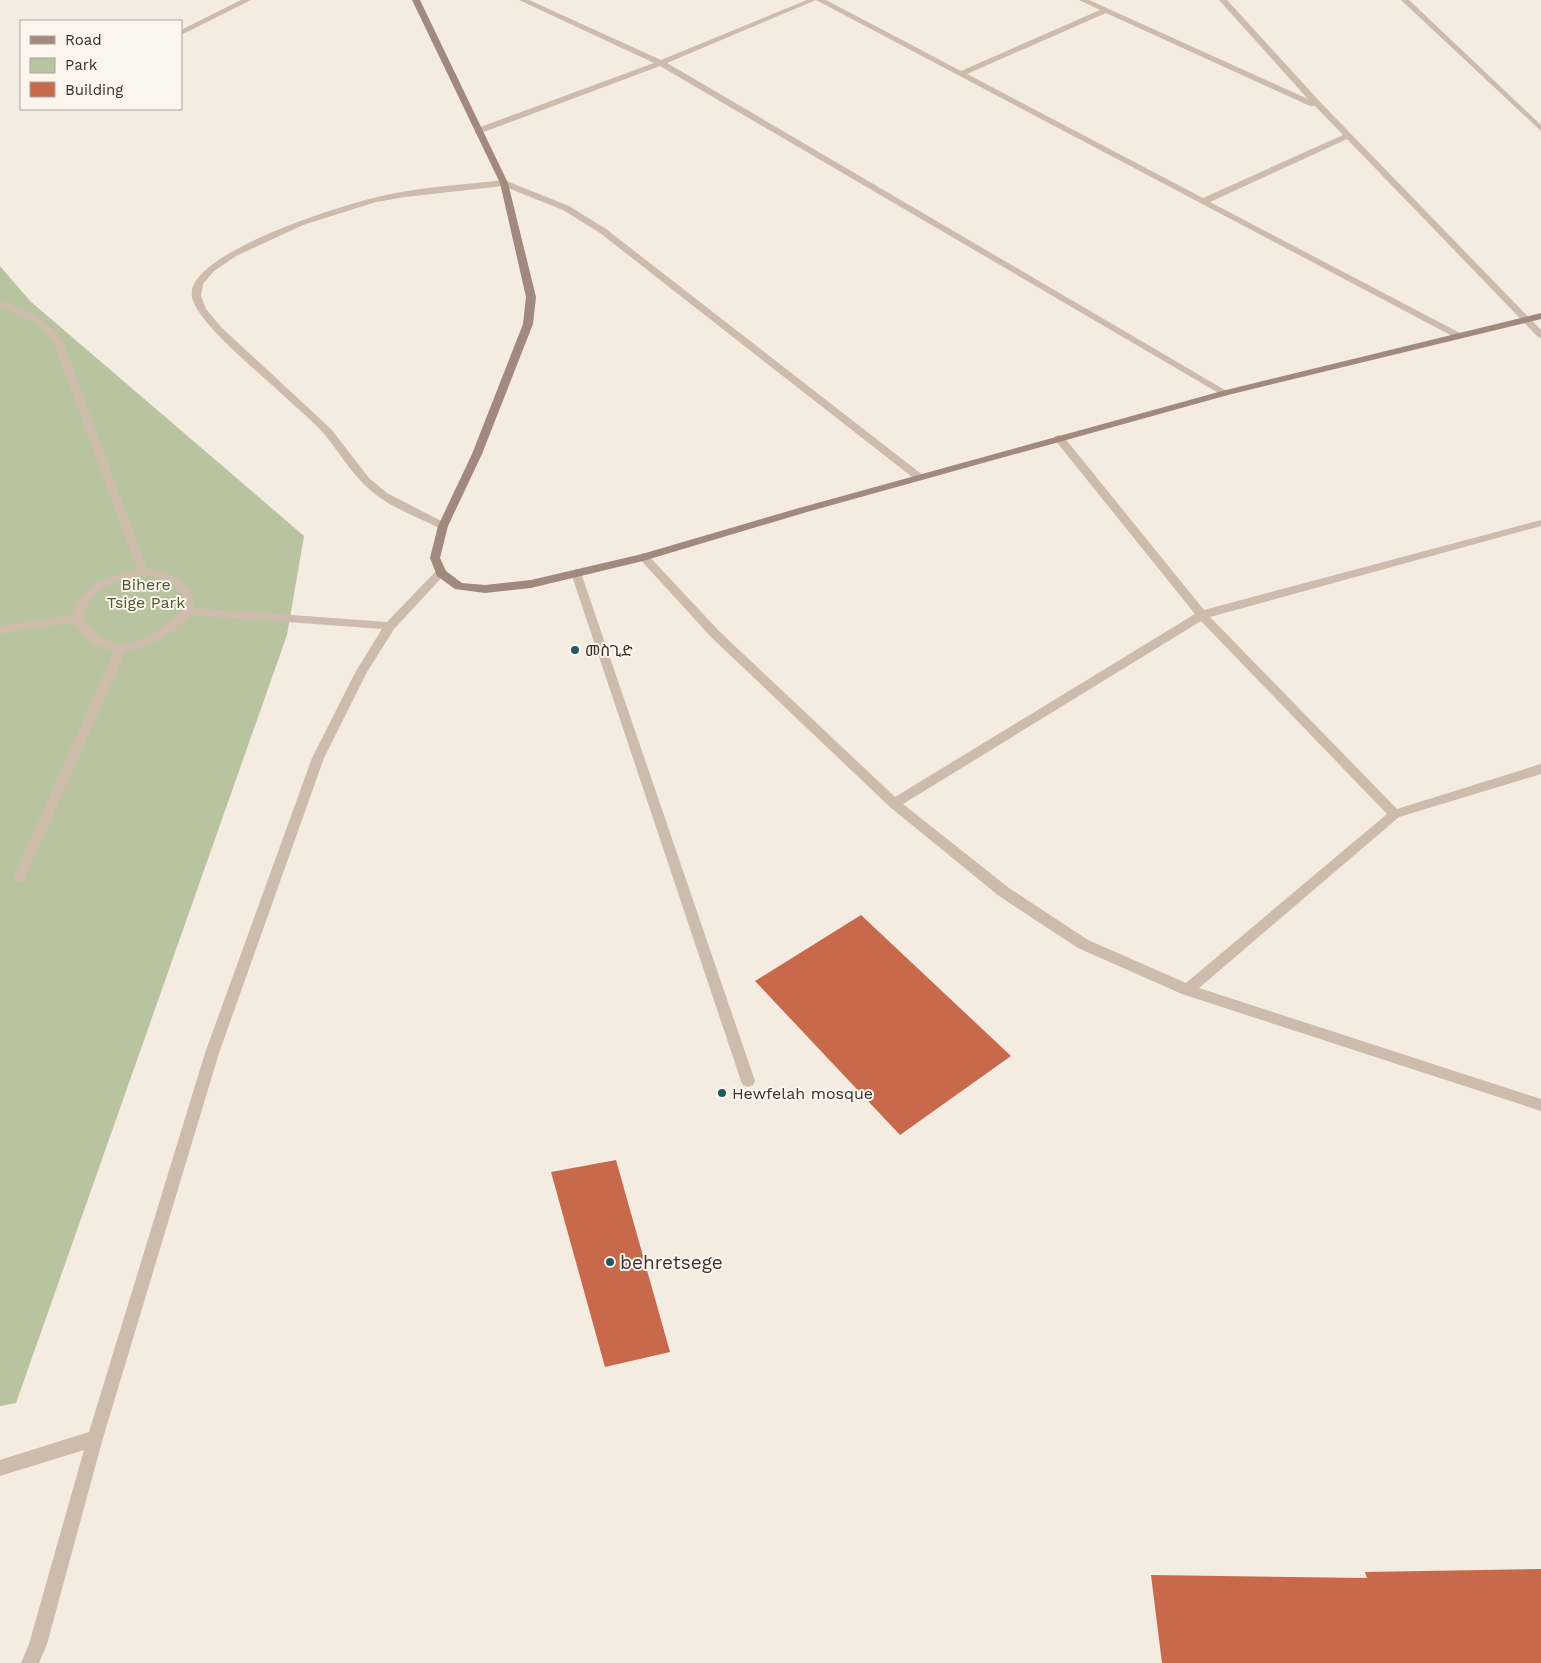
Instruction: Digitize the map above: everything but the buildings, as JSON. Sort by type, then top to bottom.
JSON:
[{"type":"main road","points":[[416,0],[504,183],[531,296],[528,324],[478,454],[443,526],[435,558],[441,573],[459,586],[484,589],[532,584],[576,574],[643,557],[1059,438],[1225,393],[1541,316]]},
{"type":"street","points":[[182,32],[247,0]]},
{"type":"street","points":[[523,0],[661,63],[1225,393]]},
{"type":"street","points":[[478,131],[661,63],[813,0]]},
{"type":"street","points":[[820,0],[1459,336]]},
{"type":"street","points":[[1083,0],[1319,106]]},
{"type":"street","points":[[1223,0],[1347,136],[1541,335]]},
{"type":"street","points":[[1406,0],[1541,129]]},
{"type":"street","points":[[962,73],[1104,11]]},
{"type":"street","points":[[1204,201],[1347,136]]},
{"type":"street","points":[[443,526],[383,496],[365,480],[327,431],[225,335],[202,310],[196,296],[198,283],[211,269],[233,254],[300,223],[374,200],[405,194],[504,183],[566,208],[603,231],[920,478]]},
{"type":"street","points":[[0,304],[38,318],[49,327],[58,341],[143,571]]},
{"type":"street","points":[[1059,438],[1202,614],[1395,814]]},
{"type":"street","points":[[894,804],[1202,614],[1541,523]]},
{"type":"street","points":[[643,557],[715,634],[894,804],[1004,892],[1083,944],[1187,990],[1541,1105]]},
{"type":"street","points":[[143,571],[164,574],[179,584],[187,595],[188,611],[176,624],[160,635],[121,649],[92,639],[82,630],[76,618],[85,598],[100,586],[120,577],[143,571]]},
{"type":"street","points":[[30,1663],[38,1644],[96,1438],[212,1053],[318,758],[362,672],[390,626],[441,573]]},
{"type":"street","points":[[576,574],[748,1082]]},
{"type":"street","points":[[188,611],[390,626]]},
{"type":"street","points":[[0,630],[76,618]]},
{"type":"street","points":[[19,878],[121,649]]},
{"type":"street","points":[[1187,990],[1395,814],[1541,769]]},
{"type":"street","points":[[0,1468],[96,1438]]},
{"type":"green space","name":"Bihere Tsige Park","points":[[0,266],[30,301],[304,536],[287,635],[16,1403],[0,1406]]},
{"type":"place","name":"መስጊድ","points":[[575,650]]},
{"type":"place","name":"Hewfelah mosque","points":[[722,1093]]},
{"type":"place","name":"behretsege","points":[[610,1262]]}]
